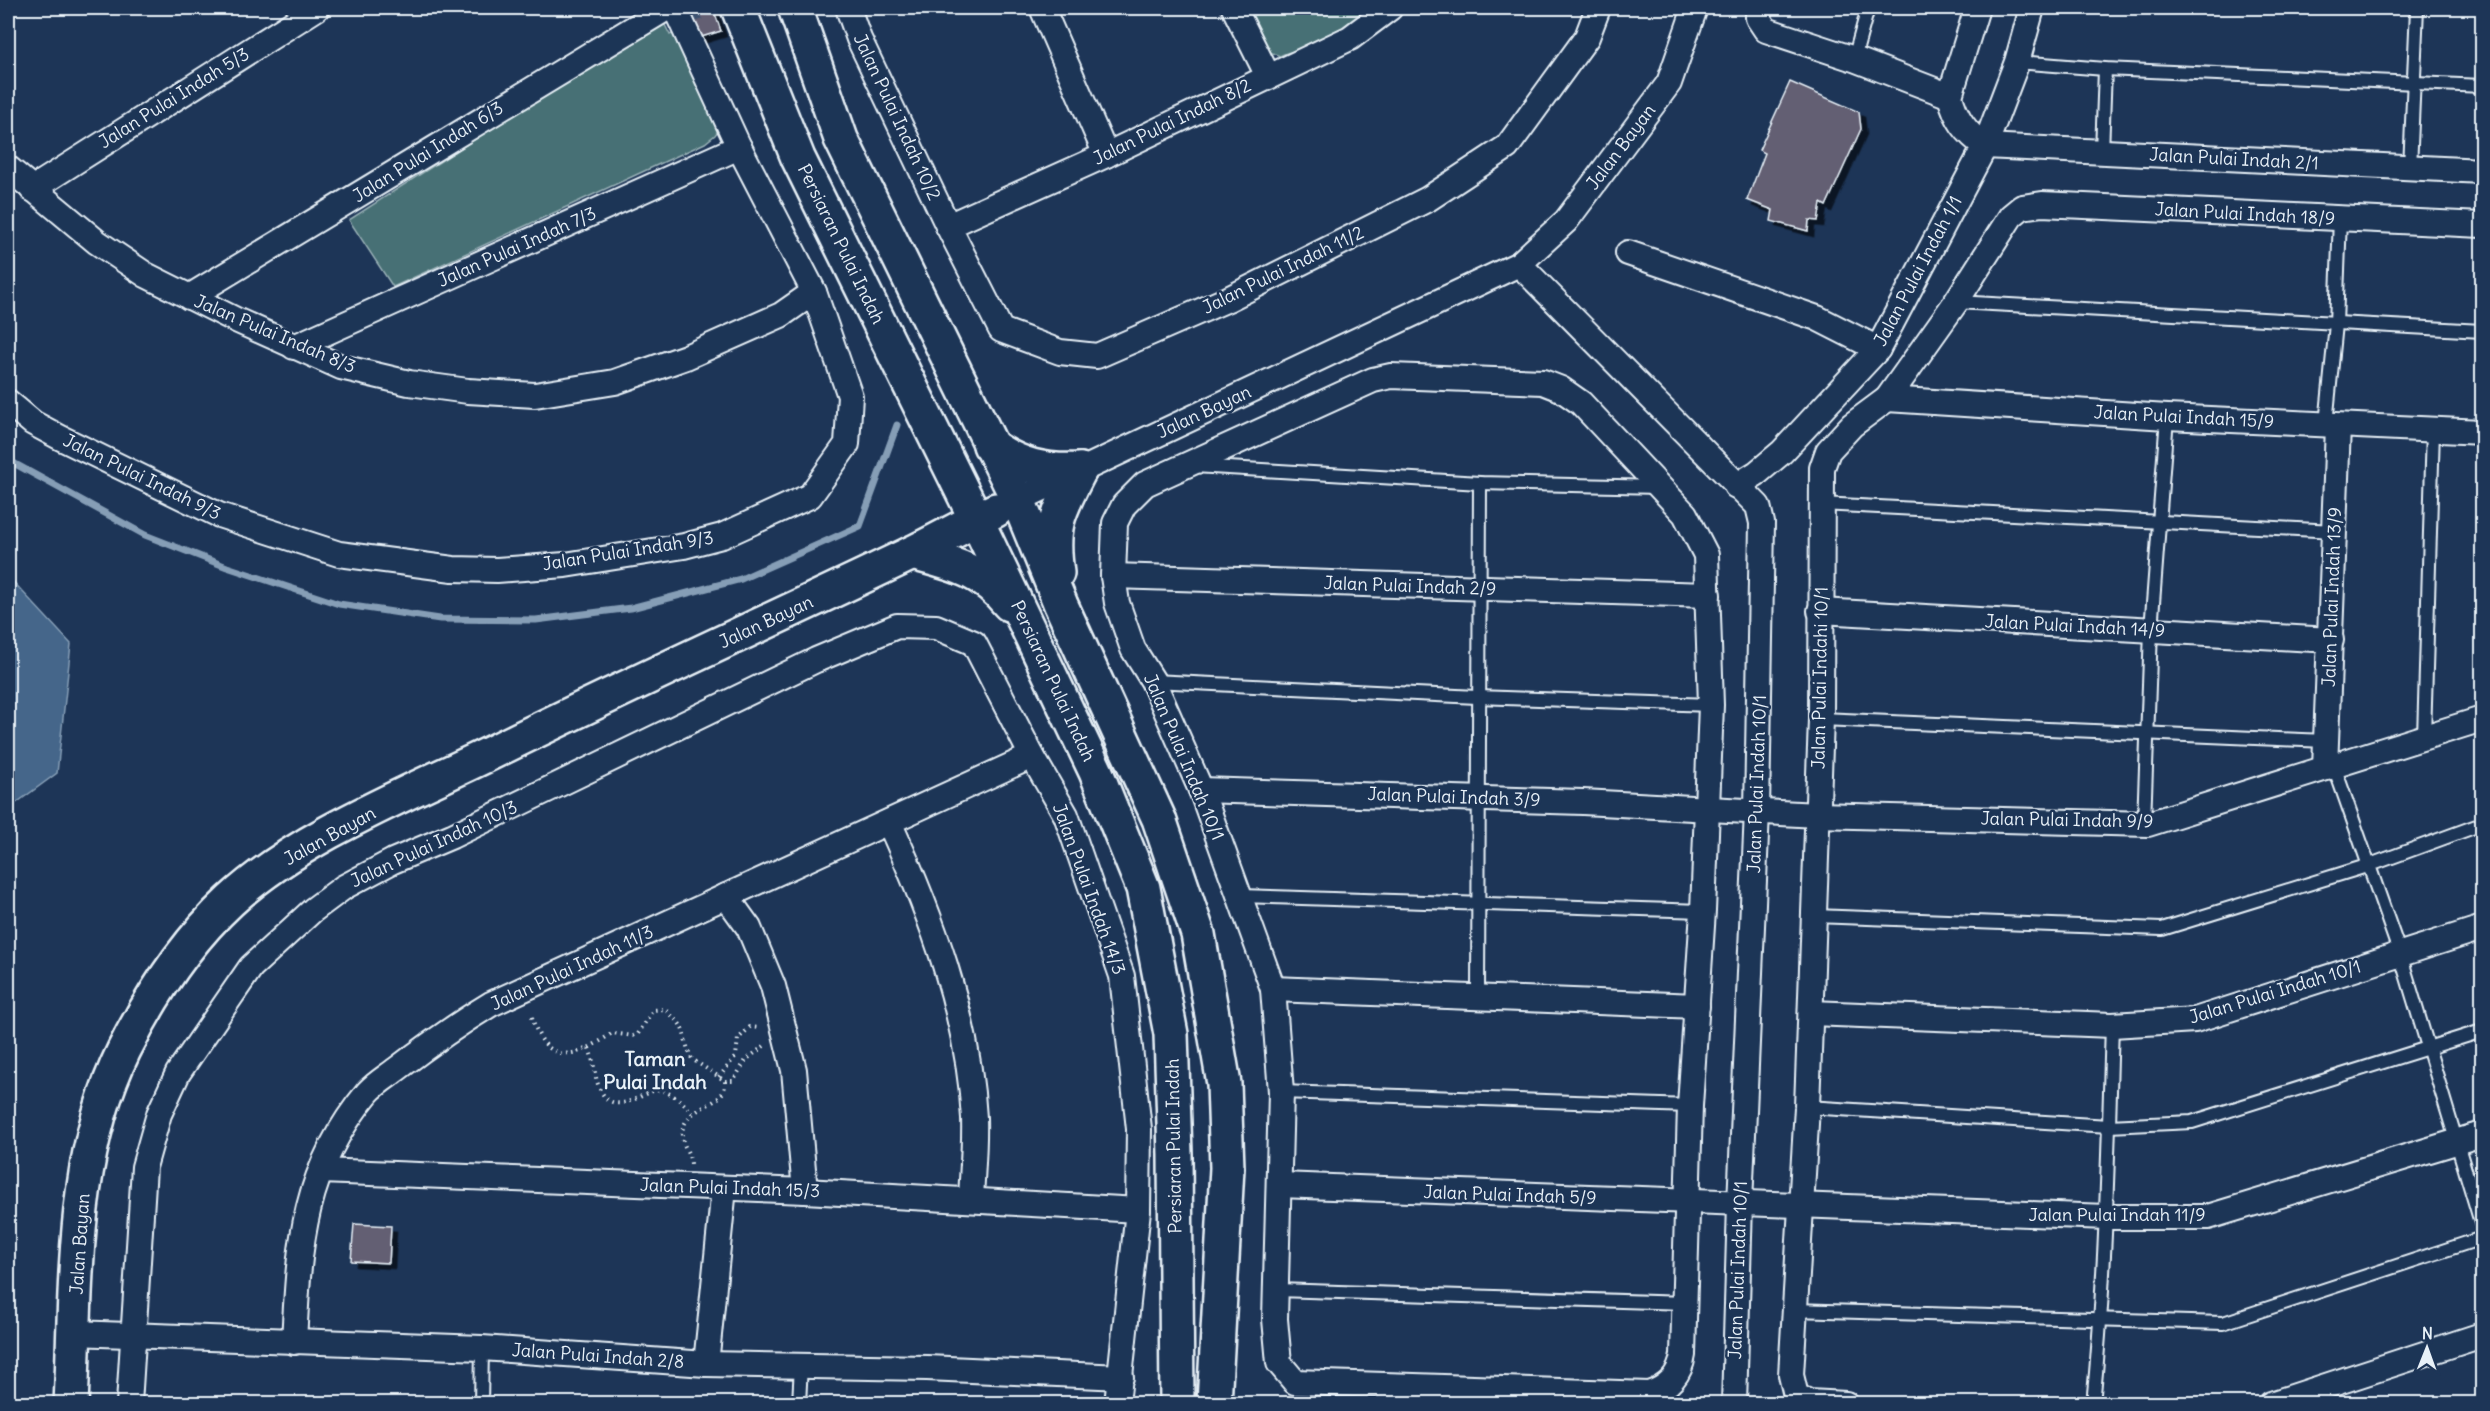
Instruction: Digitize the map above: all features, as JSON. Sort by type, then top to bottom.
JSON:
[{"type":"main road","name":"Persiaran Pulai Indah","points":[[738,8],[798,158],[1027,626],[1096,772],[1143,888],[1171,1034],[1175,1154],[1177,1404]]},
{"type":"main road","points":[[795,8],[841,139],[1018,500],[1061,605],[1159,819],[1198,934],[1224,1084],[1227,1158],[1214,1404]]},
{"type":"main road","points":[[990,445],[1004,455],[1034,467],[1047,470],[1080,470],[1061,506],[1054,527],[1053,548],[1061,605]]},
{"type":"main road","points":[[949,464],[941,512],[912,553],[975,572],[995,586],[1027,626]]},
{"type":"main road","name":"Jalan Bayan","points":[[71,1404],[78,1242],[92,1139],[110,1085],[128,1043],[169,974],[199,933],[232,899],[292,854],[358,818],[536,730],[912,553],[1018,500]]},
{"type":"street","name":"Jalan Pulai Indah 5/3","points":[[32,189],[317,8]]},
{"type":"street","name":"Jalan Pulai Indah 10/2","points":[[848,8],[859,39],[948,226]]},
{"type":"street","points":[[1042,8],[1106,154]]},
{"type":"street","points":[[1234,8],[1268,76]]},
{"type":"street","name":"Jalan Pulai Indah 8/2","points":[[948,226],[1350,38],[1390,8]]},
{"type":"street","name":"Jalan Pulai Indah 11/2","points":[[948,226],[1001,330],[1060,352],[1097,356],[1228,299],[1428,199],[1507,147],[1587,37],[1598,8]]},
{"type":"street","name":"Jalan Bayan","points":[[1018,500],[1519,264],[1566,221],[1669,83],[1695,8]]},
{"type":"street","points":[[1758,8],[1758,18],[1766,30],[1854,59],[1950,96]]},
{"type":"street","points":[[1977,8],[1950,96],[1954,111],[1962,125],[1985,146],[2017,62],[2032,8]]},
{"type":"street","name":"Jalan Pulai Indah 9/3","points":[[8,402],[33,423],[61,438],[219,515],[339,554],[453,569],[497,570],[565,565],[684,546],[722,536],[810,496],[847,444],[850,396],[814,292],[739,147],[678,9]]},
{"type":"street","name":"Jalan Pulai Indah 6/3","points":[[189,297],[678,9]]},
{"type":"street","name":"Jalan Pulai Indah 2/1","points":[[1985,146],[2482,171]]},
{"type":"street","name":"Jalan Pulai Indah 1/1","points":[[1736,486],[1758,473],[1782,453],[1878,349],[1985,146]]},
{"type":"street","name":"Jalan Pulai Indah 7/3","points":[[294,347],[739,147]]},
{"type":"street","name":"Jalan Pulai Indah 8/3","points":[[8,168],[97,242],[146,275],[294,347],[341,367],[409,383],[468,392],[535,395],[615,382],[686,357],[781,315],[814,292]]},
{"type":"street","name":"Jalan Pulai Indah 18/9","points":[[2011,216],[2022,207],[2042,204],[2482,225]]},
{"type":"street","name":"Jalan Pulai Indahi 10/1","points":[[1845,1404],[1809,1402],[1796,1396],[1791,1375],[1811,1013],[1821,719],[1822,468],[1828,451],[1852,425],[1887,399],[1956,302],[2011,216]]},
{"type":"street","points":[[1628,253],[1817,318],[1878,349]]},
{"type":"street","name":"Jalan Pulai Indah 10/1","points":[[1519,264],[1758,506],[1762,523],[1757,811],[1734,1404]]},
{"type":"street","points":[[1184,466],[1373,380],[1391,375],[1543,382],[1561,389],[1581,403],[1660,487]]},
{"type":"street","name":"Jalan Pulai Indah 15/9","points":[[1887,399],[2167,417],[2482,432]]},
{"type":"street","name":"Jalan Pulai Indah 13/9","points":[[2330,767],[2326,741],[2334,531],[2332,425]]},
{"type":"street","name":"Jalan Pulai Indah 10/1","points":[[1184,466],[1145,484],[1124,506],[1115,523],[1113,576],[1117,603],[1133,648],[1153,681],[1201,790],[1273,989],[1281,1092],[1275,1319],[1279,1363],[1295,1382],[1649,1394],[1666,1387],[1682,1364],[1686,1303],[1690,1106],[1703,911],[1711,705],[1706,555],[1685,514],[1660,487]]},
{"type":"street","name":"Jalan Pulai Indah 2/9","points":[[1113,576],[1708,595]]},
{"type":"street","name":"Jalan Pulai Indah 14/9","points":[[1820,611],[2331,640]]},
{"type":"street","name":"Jalan Pulai Indah 14/3","points":[[897,626],[936,627],[974,643],[1032,756],[1066,815],[1122,976],[1139,1129],[1138,1210],[1120,1377]]},
{"type":"street","name":"Jalan Pulai Indah 10/3","points":[[129,1404],[144,1167],[159,1114],[178,1073],[251,967],[313,910],[344,887],[816,660],[897,626]]},
{"type":"street","name":"Jalan Pulai Indah 9/9","points":[[1708,807],[1817,815],[2145,823],[2163,821],[2482,719]]},
{"type":"street","name":"Jalan Pulai Indah 11/3","points":[[294,1342],[298,1269],[311,1190],[341,1130],[369,1091],[439,1037],[491,1004],[1032,756]]},
{"type":"street","name":"Jalan Pulai Indah 3/9","points":[[1201,790],[1708,807]]},
{"type":"street","points":[[889,822],[925,902],[962,1023],[974,1119],[972,1200]]},
{"type":"street","points":[[726,896],[749,928],[773,986],[794,1070],[805,1191]]},
{"type":"street","name":"Jalan Pulai Indah 10/1","points":[[1811,1013],[2112,1025],[2195,1020],[2482,928]]},
{"type":"street","points":[[1273,989],[1697,1006]]},
{"type":"street","name":"Jalan Pulai Indah 11/9","points":[[1740,1204],[2107,1217],[2208,1217],[2482,1134]]},
{"type":"street","name":"Jalan Pulai Indah 15/3","points":[[321,1171],[805,1191],[1138,1210]]},
{"type":"street","name":"Jalan Pulai Indah 5/9","points":[[1280,1185],[1740,1204]]},
{"type":"street","points":[[706,1364],[724,1188]]},
{"type":"street","name":"Jalan Pulai Indah 2/8","points":[[74,1333],[482,1348],[706,1364],[801,1364],[1120,1377]]},
{"type":"street","points":[[2271,1404],[2482,1335]]},
{"type":"street","points":[[1117,1404],[1120,1377]]},
{"type":"lane","points":[[1854,59],[1868,8]]},
{"type":"lane","points":[[2410,168],[2417,8]]},
{"type":"lane","points":[[2017,62],[2104,69],[2482,86]]},
{"type":"lane","points":[[2102,152],[2104,69]]},
{"type":"lane","points":[[2332,425],[2340,218]]},
{"type":"lane","points":[[1956,302],[2482,331]]},
{"type":"lane","points":[[2145,823],[2151,630],[2167,417]]},
{"type":"lane","points":[[2424,737],[2433,429]]},
{"type":"lane","points":[[1184,466],[1480,483],[1660,487]]},
{"type":"lane","points":[[1478,997],[1477,697],[1480,483]]},
{"type":"lane","points":[[1821,504],[2334,531]]},
{"type":"lane","points":[[1153,681],[1477,697],[1711,705]]},
{"type":"lane","points":[[1821,719],[2326,741]]},
{"type":"lane","points":[[2330,767],[2370,865],[2400,954],[2482,1226]]},
{"type":"lane","points":[[1814,916],[2162,929],[2370,865],[2482,824]]},
{"type":"lane","points":[[1241,896],[1703,911]]},
{"type":"lane","points":[[2092,1404],[2101,1320],[2107,1217],[2112,1025]]},
{"type":"lane","points":[[1807,1107],[2109,1126],[2192,1122],[2482,1031]]},
{"type":"lane","points":[[1281,1092],[1690,1106]]},
{"type":"lane","points":[[1794,1310],[2223,1323],[2482,1238]]},
{"type":"lane","points":[[1277,1290],[1686,1303]]},
{"type":"lane","points":[[481,1404],[482,1348]]},
{"type":"lane","points":[[799,1404],[801,1364]]},
{"type":"path","points":[[531,1017],[538,1034],[557,1053],[572,1055],[589,1048],[612,1033],[633,1036],[638,1034],[653,1010],[664,1009],[686,1032],[692,1059],[719,1077],[725,1081],[733,1081],[739,1068],[766,1044],[766,1035],[754,1026],[744,1031],[738,1039],[736,1056],[719,1077]]},
{"type":"path","points":[[589,1048],[600,1089],[610,1101],[617,1104],[625,1103],[653,1091],[662,1091],[686,1106],[692,1113]]},
{"type":"path","points":[[692,1172],[691,1158],[682,1137],[685,1122],[692,1113],[715,1103],[725,1088],[725,1081]]},
{"type":"green space","points":[[1243,8],[1369,8],[1340,32],[1323,42],[1280,56],[1267,51]]},
{"type":"green space","points":[[662,19],[670,35],[678,31],[721,127],[715,135],[705,143],[393,287],[349,220]]},
{"type":"water","points":[[8,576],[71,644],[57,773],[8,809]]},
{"type":"building","points":[[688,8],[713,8],[721,31],[698,38]]},
{"type":"building","points":[[1790,82],[1859,112],[1861,129],[1826,206],[1821,203],[1818,221],[1809,220],[1808,231],[1771,221],[1773,210],[1747,200],[1765,153],[1759,150]]},
{"type":"building","points":[[354,1224],[391,1226],[389,1263],[351,1261]]},
{"type":"waterway","points":[[8,460],[145,535],[227,567],[339,604],[440,619],[536,620],[631,608],[741,579],[860,526],[897,425]]},
{"type":"tunnel","points":[[689,11],[699,8]]},
{"type":"district","name":"Taman Pulai Indah","points":[[655,1070]]}]
